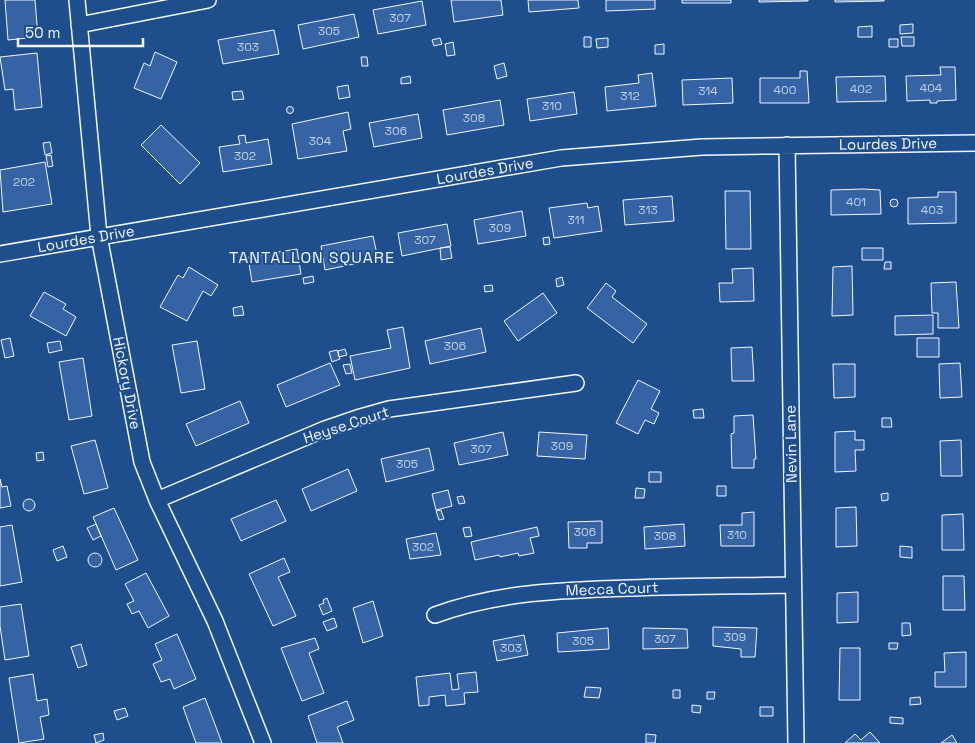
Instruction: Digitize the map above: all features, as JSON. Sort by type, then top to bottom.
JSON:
[{"type":"street","name":"Hickory Drive","points":[[77,0],[99,236],[142,462],[157,500],[216,621],[263,743]]},
{"type":"street","points":[[79,25],[208,0]]},
{"type":"street","name":"Lourdes Drive","points":[[0,254],[562,158],[702,147],[975,143]]},
{"type":"street","name":"Nevin Lane","points":[[786,146],[796,743]]},
{"type":"street","name":"Heyse Court","points":[[157,500],[356,418],[389,410],[576,383]]},
{"type":"street","name":"Mecca Court","points":[[434,615],[481,601],[534,593],[670,587],[793,585]]},
{"type":"building","points":[[5,0],[35,0],[38,37],[8,40]]},
{"type":"building","points":[[451,0],[501,0],[503,15],[454,22]]},
{"type":"building","points":[[528,0],[578,0],[579,8],[529,12]]},
{"type":"building","points":[[606,0],[655,0],[655,9],[606,11]]},
{"type":"building","points":[[682,0],[731,0],[731,3],[682,3]]},
{"type":"building","points":[[759,0],[808,0],[808,1],[759,2]]},
{"type":"building","points":[[835,0],[884,0],[884,1],[835,2]]},
{"type":"building","points":[[422,1],[426,25],[378,34],[373,10]]},
{"type":"building","points":[[354,14],[359,37],[303,49],[298,25]]},
{"type":"building","points":[[913,24],[913,33],[900,34],[900,25]]},
{"type":"building","points":[[872,26],[872,37],[858,37],[858,27]]},
{"type":"building","points":[[274,30],[279,54],[223,64],[218,40]]},
{"type":"building","points":[[584,37],[591,37],[591,47],[584,47]]},
{"type":"building","points":[[901,37],[914,37],[914,46],[902,46]]},
{"type":"building","points":[[440,38],[442,44],[434,46],[432,40]]},
{"type":"building","points":[[608,38],[608,47],[597,48],[596,39]]},
{"type":"building","points":[[889,39],[898,39],[898,47],[889,47]]},
{"type":"building","points":[[453,42],[455,55],[447,56],[445,44]]},
{"type":"building","points":[[664,44],[664,54],[655,54],[655,45]]},
{"type":"building","points":[[155,52],[177,62],[161,99],[134,88],[144,63],[150,66]]},
{"type":"building","points":[[37,53],[42,107],[15,110],[13,89],[5,90],[0,57]]},
{"type":"building","points":[[361,57],[367,57],[368,66],[362,66]]},
{"type":"building","points":[[504,63],[507,76],[497,79],[494,66]]},
{"type":"building","points":[[940,67],[955,67],[956,100],[937,101],[937,103],[930,103],[930,100],[907,101],[906,76],[941,75]]},
{"type":"building","points":[[800,71],[807,71],[809,103],[760,103],[760,78],[800,78]]},
{"type":"building","points":[[652,73],[656,106],[607,111],[605,87],[639,83],[638,75]]},
{"type":"building","points":[[410,76],[411,83],[401,84],[401,78]]},
{"type":"building","points":[[885,76],[886,101],[837,102],[836,77]]},
{"type":"building","points":[[732,78],[733,103],[683,105],[682,80]]},
{"type":"building","points":[[348,85],[350,97],[339,99],[337,87]]},
{"type":"building","points":[[242,91],[244,99],[233,100],[232,92]]},
{"type":"building","points":[[574,92],[577,114],[530,121],[527,99]]},
{"type":"building","points":[[500,100],[504,125],[447,135],[443,110]]},
{"type":"building","points":[[290,106],[294,110],[290,114],[286,110]]},
{"type":"building","points":[[348,112],[351,129],[343,131],[347,151],[298,159],[292,124]]},
{"type":"building","points":[[418,114],[422,138],[374,147],[369,123]]},
{"type":"building","points":[[161,125],[200,163],[180,184],[141,145]]},
{"type":"building","points":[[245,135],[246,143],[268,139],[272,164],[223,172],[219,147],[240,144],[238,136]]},
{"type":"building","points":[[50,142],[52,153],[45,155],[43,143]]},
{"type":"building","points":[[51,155],[53,166],[48,167],[46,156]]},
{"type":"building","points":[[45,162],[52,204],[3,212],[0,170]]},
{"type":"building","points":[[831,190],[880,190],[881,214],[831,215]]},
{"type":"building","points":[[725,191],[750,191],[751,249],[726,249]]},
{"type":"building","points":[[938,192],[956,192],[956,223],[908,224],[908,198],[938,197]]},
{"type":"building","points":[[672,196],[674,221],[625,225],[623,200]]},
{"type":"building","points":[[894,199],[898,203],[894,207],[890,203]]},
{"type":"building","points":[[587,203],[588,208],[598,206],[602,231],[554,238],[549,208]]},
{"type":"building","points":[[522,211],[526,236],[478,244],[474,220]]},
{"type":"building","points":[[447,224],[451,246],[402,256],[398,233]]},
{"type":"building","points":[[373,236],[378,259],[325,270],[321,246]]},
{"type":"building","points":[[549,237],[550,244],[544,245],[543,238]]},
{"type":"building","points":[[450,247],[452,258],[441,260],[440,248]]},
{"type":"building","points":[[862,248],[883,248],[883,260],[862,260]]},
{"type":"building","points":[[297,249],[301,274],[252,282],[248,257]]},
{"type":"building","points":[[885,262],[891,262],[891,269],[884,269]]},
{"type":"building","points":[[852,266],[853,315],[832,316],[833,267]]},
{"type":"building","points":[[189,267],[218,285],[211,296],[203,291],[187,321],[160,307],[178,275],[183,278]]},
{"type":"building","points":[[753,268],[754,301],[720,302],[719,283],[733,283],[732,269]]},
{"type":"building","points":[[313,276],[314,282],[304,284],[303,278]]},
{"type":"building","points":[[562,277],[564,285],[557,287],[556,279]]},
{"type":"building","points":[[956,282],[959,328],[938,328],[938,313],[932,313],[931,283]]},
{"type":"building","points":[[606,283],[616,291],[612,297],[647,324],[633,343],[587,308]]},
{"type":"building","points":[[492,285],[493,291],[485,292],[484,286]]},
{"type":"building","points":[[44,292],[66,304],[63,309],[76,317],[66,336],[30,316]]},
{"type":"building","points":[[543,293],[557,313],[518,341],[504,321]]},
{"type":"building","points":[[242,306],[244,315],[234,316],[233,308]]},
{"type":"building","points":[[933,315],[933,334],[895,335],[895,316]]},
{"type":"building","points":[[403,327],[410,368],[355,380],[350,356],[391,348],[387,330]]},
{"type":"building","points":[[481,328],[486,352],[430,364],[425,341]]},
{"type":"building","points":[[10,338],[14,356],[5,358],[1,340]]},
{"type":"building","points":[[917,338],[939,338],[939,357],[917,357]]},
{"type":"building","points":[[60,341],[62,350],[49,353],[47,343]]},
{"type":"building","points":[[197,341],[205,389],[181,393],[172,345]]},
{"type":"building","points":[[752,347],[754,381],[732,381],[731,348]]},
{"type":"building","points":[[345,349],[347,355],[339,357],[338,351]]},
{"type":"building","points":[[337,350],[340,359],[332,362],[329,352]]},
{"type":"building","points":[[83,358],[92,416],[69,420],[59,362]]},
{"type":"building","points":[[330,363],[340,385],[286,407],[277,385]]},
{"type":"building","points":[[960,363],[962,397],[940,398],[939,364]]},
{"type":"building","points":[[350,364],[352,373],[346,374],[343,365]]},
{"type":"building","points":[[833,364],[855,364],[855,397],[834,398]]},
{"type":"building","points":[[638,380],[660,391],[651,409],[659,413],[654,424],[645,420],[638,434],[616,423]]},
{"type":"building","points":[[240,401],[249,423],[196,446],[186,424]]},
{"type":"building","points":[[703,409],[704,418],[694,418],[693,410]]},
{"type":"building","points":[[753,415],[756,459],[754,459],[754,468],[732,468],[731,434],[734,433],[734,416]]},
{"type":"building","points":[[882,418],[891,418],[892,427],[882,427]]},
{"type":"building","points":[[855,431],[855,440],[864,440],[864,450],[855,450],[856,471],[835,472],[835,432]]},
{"type":"building","points":[[503,432],[508,455],[459,465],[454,443]]},
{"type":"building","points":[[539,432],[587,435],[585,459],[537,456]]},
{"type":"building","points":[[95,440],[108,488],[84,494],[71,446]]},
{"type":"building","points":[[961,440],[962,476],[941,476],[940,441]]},
{"type":"building","points":[[429,448],[434,470],[386,482],[381,459]]},
{"type":"building","points":[[43,452],[44,460],[37,461],[36,453]]},
{"type":"building","points":[[348,469],[357,491],[311,511],[302,489]]},
{"type":"building","points":[[649,472],[661,472],[661,482],[649,482]]},
{"type":"building","points":[[0,479],[2,487],[7,486],[11,506],[0,508]]},
{"type":"building","points":[[717,486],[726,486],[726,496],[717,496]]},
{"type":"building","points":[[636,488],[645,489],[644,498],[635,498]]},
{"type":"building","points":[[448,490],[452,506],[436,510],[432,494]]},
{"type":"building","points":[[888,493],[888,500],[882,501],[881,494]]},
{"type":"building","points":[[463,496],[465,503],[459,504],[457,497]]},
{"type":"building","points":[[29,499],[35,505],[29,511],[23,505]]},
{"type":"building","points":[[276,500],[286,521],[241,541],[231,519]]},
{"type":"building","points":[[856,507],[857,546],[836,547],[836,508]]},
{"type":"building","points":[[114,508],[138,560],[116,570],[93,517]]},
{"type":"building","points":[[441,510],[444,519],[439,520],[436,511]]},
{"type":"building","points":[[754,512],[754,546],[721,546],[720,525],[742,525],[742,513]]},
{"type":"building","points":[[963,514],[964,550],[942,550],[942,515]]},
{"type":"building","points":[[602,521],[602,543],[587,543],[587,548],[569,548],[568,522]]},
{"type":"building","points":[[96,524],[101,536],[93,540],[87,528]]},
{"type":"building","points":[[684,524],[685,546],[645,549],[644,527]]},
{"type":"building","points":[[12,525],[22,582],[0,586],[0,527]]},
{"type":"building","points":[[470,527],[472,536],[465,537],[463,528]]},
{"type":"building","points":[[537,527],[539,536],[530,538],[534,553],[519,556],[518,553],[500,557],[499,555],[475,560],[471,542]]},
{"type":"building","points":[[436,533],[441,555],[410,559],[406,539]]},
{"type":"building","points":[[63,546],[67,557],[57,561],[53,550]]},
{"type":"building","points":[[900,546],[912,547],[912,558],[900,557]]},
{"type":"building","points":[[92,553],[98,553],[102,560],[98,567],[92,567],[88,563],[88,557]]},
{"type":"building","points":[[284,558],[290,572],[278,577],[296,616],[273,626],[249,574]]},
{"type":"building","points":[[146,573],[169,616],[148,628],[139,611],[132,614],[127,604],[134,601],[125,584]]},
{"type":"building","points":[[943,576],[964,576],[965,610],[943,610]]},
{"type":"building","points":[[858,592],[858,622],[837,623],[837,593]]},
{"type":"building","points":[[327,598],[332,611],[323,615],[319,605],[324,603],[323,600]]},
{"type":"building","points":[[373,601],[383,636],[363,643],[353,608]]},
{"type":"building","points":[[21,604],[29,656],[5,660],[0,626],[0,607]]},
{"type":"building","points":[[334,618],[337,627],[327,631],[323,622]]},
{"type":"building","points":[[902,623],[910,623],[911,635],[902,636]]},
{"type":"building","points":[[713,627],[757,628],[755,657],[741,657],[741,649],[713,646]]},
{"type":"building","points":[[608,628],[609,649],[558,652],[557,633]]},
{"type":"building","points":[[643,628],[687,629],[688,648],[643,649]]},
{"type":"building","points":[[177,634],[196,679],[174,689],[170,679],[161,682],[153,664],[162,660],[155,644]]},
{"type":"building","points":[[524,635],[528,655],[497,661],[493,641]]},
{"type":"building","points":[[315,638],[319,649],[309,653],[324,693],[302,701],[281,648]]},
{"type":"building","points":[[889,643],[898,643],[897,649],[889,649]]},
{"type":"building","points":[[81,644],[87,665],[78,668],[71,647]]},
{"type":"building","points":[[840,648],[860,648],[860,700],[839,700]]},
{"type":"building","points":[[966,652],[966,687],[935,687],[935,672],[945,672],[944,653]]},
{"type":"building","points":[[476,672],[478,692],[464,693],[465,704],[446,706],[445,695],[429,697],[429,705],[419,706],[416,677],[450,673],[452,690],[459,689],[457,674]]},
{"type":"building","points":[[33,674],[37,701],[47,699],[49,715],[40,717],[44,739],[19,743],[9,678]]},
{"type":"building","points":[[586,687],[601,688],[599,698],[584,697]]},
{"type":"building","points":[[673,690],[680,690],[680,698],[673,698]]},
{"type":"building","points":[[707,692],[715,692],[714,699],[707,699]]},
{"type":"building","points":[[920,697],[921,704],[910,705],[910,698]]},
{"type":"building","points":[[205,698],[222,743],[196,743],[183,707]]},
{"type":"building","points":[[347,701],[354,720],[337,727],[343,743],[317,743],[308,716]]},
{"type":"building","points":[[692,705],[701,706],[700,713],[692,712]]},
{"type":"building","points":[[760,707],[773,707],[773,716],[760,716]]},
{"type":"building","points":[[125,708],[128,716],[117,720],[114,711]]},
{"type":"building","points":[[890,717],[903,718],[903,724],[890,723]]},
{"type":"building","points":[[870,732],[880,743],[845,743],[855,734],[861,740]]},
{"type":"building","points":[[103,733],[104,740],[96,743],[94,735]]},
{"type":"building","points":[[646,734],[656,735],[655,743],[646,743]]},
{"type":"building","points":[[952,735],[957,743],[941,743]]},
{"type":"district","name":"TANTALLON SQUARE","points":[[312,257]]}]
